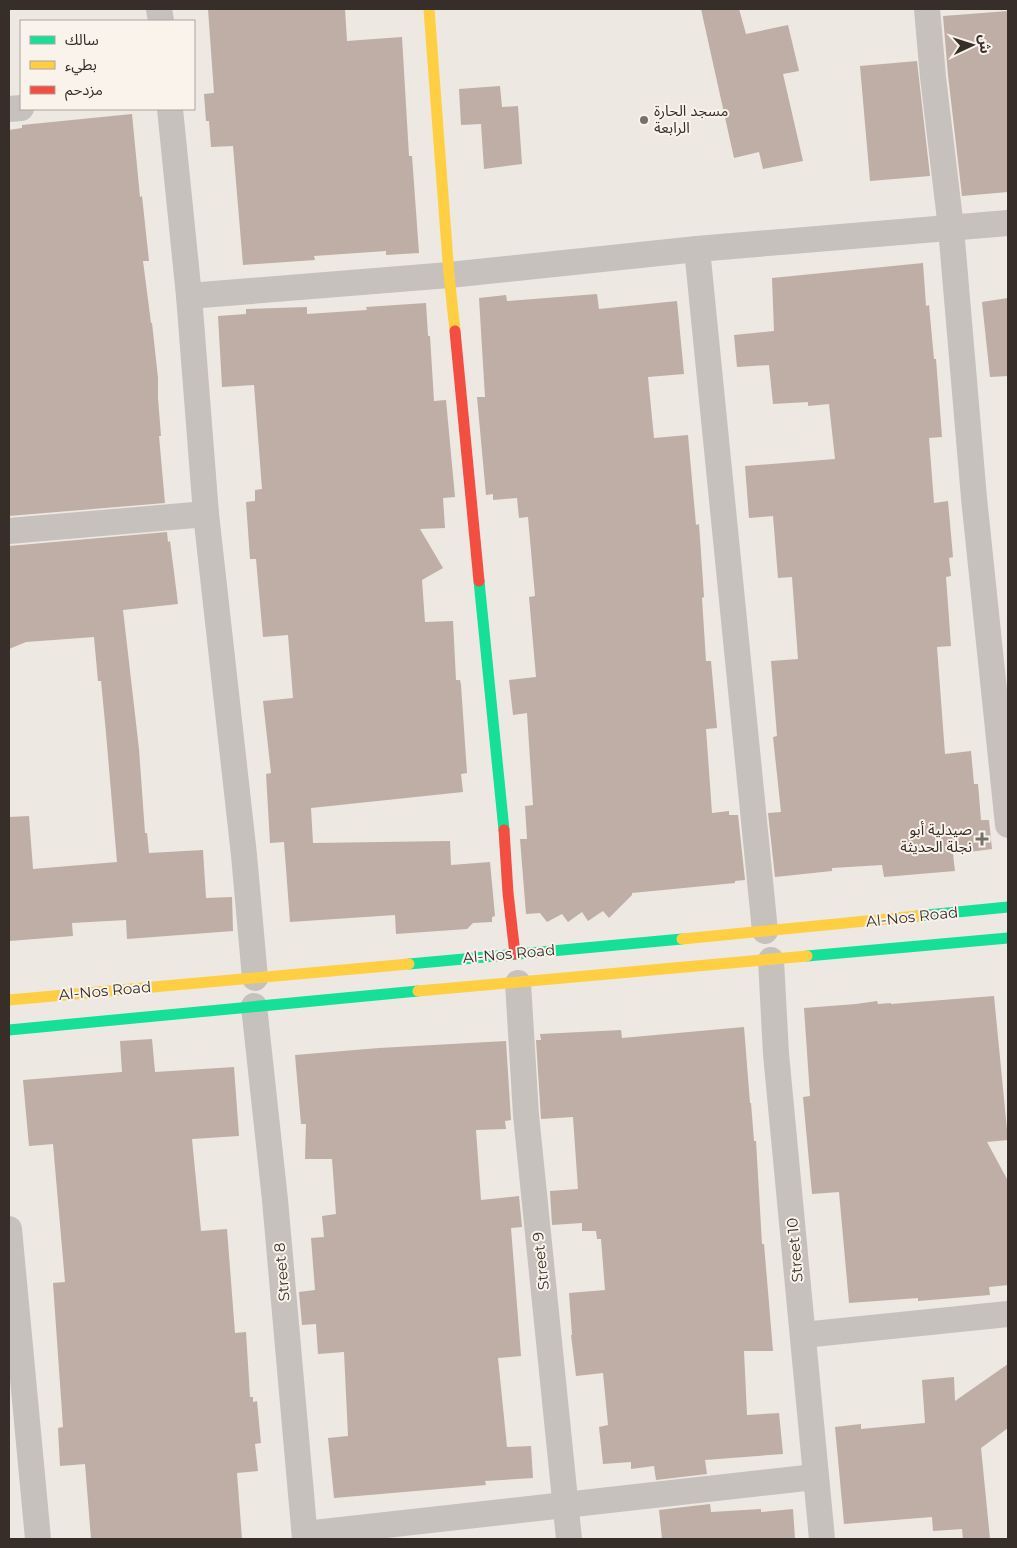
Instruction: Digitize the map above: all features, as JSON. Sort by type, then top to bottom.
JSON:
[{"type":"main road","points":[[428,9],[449,275],[515,954]]},
{"type":"main road","name":"Al-Nos Road","points":[[9,1000],[1008,907]]},
{"type":"main road","name":"Al-Nos Road","points":[[9,1030],[1008,938]]},
{"type":"street","points":[[928,9],[933,77],[951,228],[974,498],[1008,825]]},
{"type":"street","points":[[170,110],[189,296],[206,514],[243,845],[255,978]]},
{"type":"street","points":[[189,296],[449,275],[697,249],[1008,223]]},
{"type":"street","points":[[697,249],[766,931]]},
{"type":"street","points":[[9,531],[206,514]]},
{"type":"street","name":"Street 10","points":[[771,960],[776,1054],[822,1539]]},
{"type":"street","name":"Street 9","points":[[518,983],[526,1115],[569,1539]]},
{"type":"street","name":"Street 8","points":[[254,1006],[275,1200],[305,1537]]},
{"type":"street","points":[[9,1229],[18,1427],[38,1539]]},
{"type":"street","points":[[803,1335],[1008,1314]]},
{"type":"street","points":[[305,1537],[815,1477]]},
{"type":"building","points":[[208,9],[345,9],[347,41],[402,37],[409,156],[412,156],[419,253],[386,255],[386,251],[314,256],[315,260],[243,265],[233,146],[211,147],[209,121],[206,121],[204,94],[214,93]]},
{"type":"building","points":[[701,9],[739,9],[746,34],[788,25],[799,71],[783,74],[803,161],[763,169],[759,152],[734,158]]},
{"type":"building","points":[[1008,11],[1008,192],[962,196],[943,16]]},
{"type":"building","points":[[917,61],[930,176],[870,181],[860,66]]},
{"type":"building","points":[[500,86],[502,107],[518,106],[522,164],[484,169],[481,124],[461,125],[459,89]]},
{"type":"building","points":[[132,114],[140,197],[142,196],[149,261],[143,261],[158,378],[161,436],[159,436],[165,503],[9,516],[9,130],[22,128],[22,125]]},
{"type":"building","points":[[923,263],[926,306],[929,305],[934,359],[936,359],[942,437],[929,438],[934,503],[948,501],[953,557],[949,558],[951,576],[946,577],[951,646],[937,647],[945,754],[971,751],[974,784],[978,784],[981,820],[989,820],[992,849],[953,854],[955,871],[884,877],[882,865],[832,868],[832,871],[775,877],[768,813],[781,812],[773,737],[777,736],[771,661],[798,659],[792,577],[778,578],[773,516],[749,518],[745,466],[835,459],[829,404],[808,406],[808,402],[773,404],[769,365],[737,367],[734,335],[774,331],[772,278]]},
{"type":"building","points":[[597,294],[599,309],[677,301],[684,374],[648,377],[654,438],[688,435],[696,525],[699,524],[706,661],[711,661],[717,728],[706,729],[712,813],[729,811],[729,815],[738,815],[745,880],[735,881],[735,883],[632,893],[609,918],[603,911],[588,921],[582,912],[568,922],[562,914],[547,922],[540,913],[526,914],[520,839],[527,839],[525,806],[533,805],[527,713],[513,715],[509,680],[536,677],[529,597],[535,596],[528,517],[519,518],[517,498],[493,500],[493,494],[486,495],[477,397],[485,397],[479,298],[506,295],[507,301]]},
{"type":"building","points":[[1008,298],[1008,376],[990,377],[982,302]]},
{"type":"building","points":[[426,303],[434,401],[446,400],[455,497],[443,498],[445,528],[420,529],[443,568],[422,580],[425,622],[453,621],[456,680],[460,680],[461,685],[467,773],[461,774],[463,792],[311,808],[313,843],[450,841],[451,865],[490,862],[495,916],[492,917],[492,922],[473,923],[467,929],[396,934],[395,915],[290,922],[284,842],[270,843],[266,774],[271,773],[263,701],[293,698],[288,635],[263,637],[256,559],[250,559],[246,502],[255,501],[255,490],[262,489],[254,385],[222,387],[218,316],[246,314],[246,309],[307,307],[307,314],[367,310],[366,307]]},
{"type":"building","points":[[167,532],[168,542],[170,541],[178,604],[123,610],[139,749],[145,833],[147,833],[149,853],[203,850],[206,898],[232,897],[233,931],[127,939],[126,920],[72,923],[73,936],[9,941],[9,817],[29,816],[33,869],[117,862],[101,681],[98,681],[94,637],[26,642],[9,649],[9,546]]},
{"type":"building","points":[[994,996],[1008,1140],[987,1142],[1007,1179],[1008,1285],[989,1287],[990,1295],[918,1301],[918,1298],[849,1303],[839,1192],[812,1194],[803,1097],[810,1096],[804,1008],[877,1001],[878,1004],[891,1004]]},
{"type":"building","points":[[744,1027],[754,1141],[756,1141],[762,1244],[764,1244],[773,1351],[744,1351],[747,1415],[779,1413],[783,1454],[705,1460],[707,1474],[656,1480],[654,1466],[631,1469],[631,1462],[603,1464],[599,1427],[608,1425],[603,1373],[576,1376],[571,1335],[569,1293],[605,1290],[601,1239],[597,1239],[596,1231],[582,1231],[582,1223],[552,1225],[550,1191],[578,1189],[573,1117],[541,1119],[536,1040],[541,1040],[540,1034],[621,1030],[622,1038]]},
{"type":"building","points":[[152,1039],[155,1072],[234,1067],[239,1136],[192,1139],[201,1231],[227,1229],[235,1333],[246,1332],[250,1397],[253,1397],[253,1402],[257,1401],[261,1443],[255,1444],[258,1471],[237,1473],[242,1539],[91,1539],[85,1464],[60,1466],[58,1428],[63,1427],[53,1283],[65,1282],[53,1144],[29,1146],[23,1080],[122,1072],[120,1041]]},
{"type":"building","points":[[506,1041],[511,1120],[505,1121],[506,1129],[476,1130],[481,1200],[519,1196],[522,1227],[511,1228],[521,1356],[498,1358],[507,1447],[531,1446],[533,1478],[485,1481],[486,1485],[334,1498],[328,1438],[348,1436],[344,1352],[318,1354],[316,1324],[302,1325],[299,1292],[315,1290],[311,1238],[324,1237],[322,1216],[336,1214],[332,1159],[305,1159],[306,1124],[301,1124],[295,1055]]},
{"type":"building","points":[[1008,1364],[1008,1428],[981,1448],[990,1539],[963,1539],[962,1529],[933,1531],[932,1517],[844,1524],[835,1427],[861,1424],[861,1429],[925,1423],[922,1380],[954,1377],[955,1401]]},
{"type":"building","points":[[710,1504],[711,1512],[761,1509],[761,1512],[793,1509],[795,1539],[662,1539],[659,1510]]},
{"type":"traffic: fast","points":[[479,581],[504,830]]},
{"type":"traffic: fast","points":[[917,916],[1008,907]]},
{"type":"traffic: fast","points":[[807,956],[1008,938]]},
{"type":"traffic: fast","points":[[409,964],[682,939]]},
{"type":"traffic: fast","points":[[9,1030],[418,991]]},
{"type":"traffic: slow","points":[[429,9],[455,331]]},
{"type":"traffic: slow","points":[[682,939],[917,916]]},
{"type":"traffic: slow","points":[[418,991],[807,956]]},
{"type":"traffic: slow","points":[[9,1000],[409,964]]},
{"type":"traffic: jam","points":[[455,331],[479,581]]},
{"type":"traffic: jam","points":[[504,830],[508,893],[515,954]]},
{"type":"place","name":"مسجد الحارة الرابعة","points":[[644,120]]},
{"type":"place","name":"صيدلية أبو نجلة الحديثة","points":[[982,839]]}]
